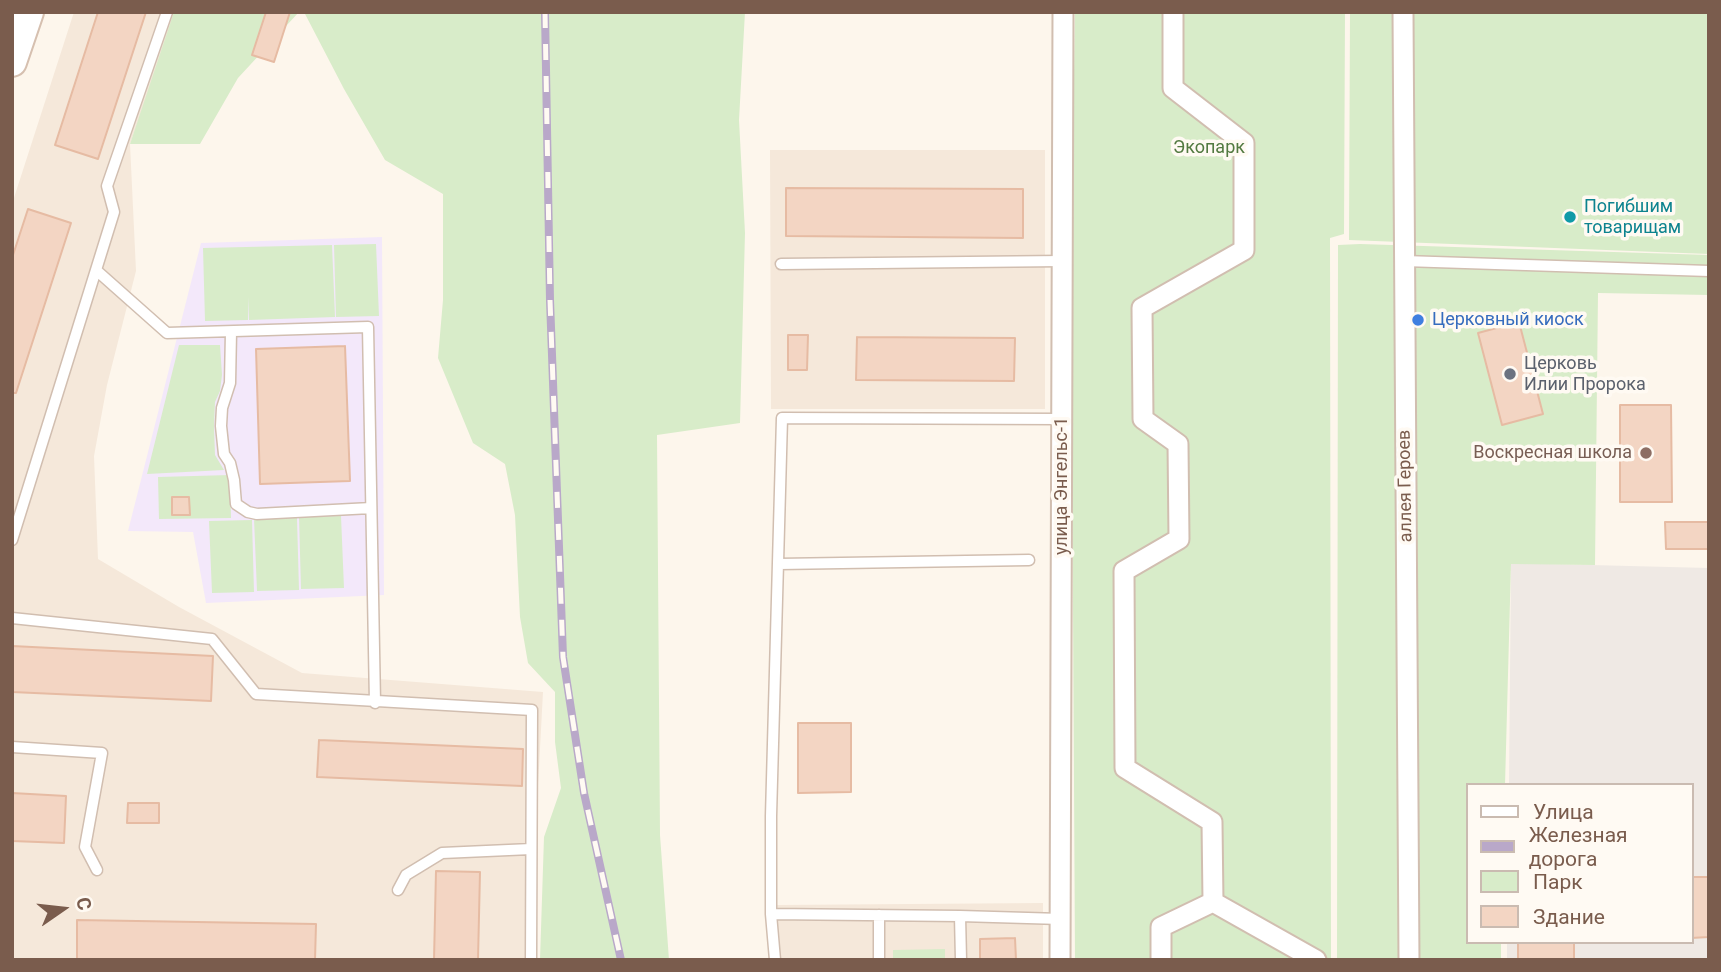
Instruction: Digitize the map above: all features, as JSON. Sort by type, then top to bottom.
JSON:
[{"type":"main road","points":[[12,62],[29,12]]},
{"type":"street","name":"улица Энгельс-1","points":[[1060,960],[1063,12]]},
{"type":"street","points":[[1174,12],[1173,88],[1244,143],[1244,250],[1142,308],[1143,419],[1178,444],[1179,540],[1124,570],[1125,768],[1212,822],[1213,902]]},
{"type":"street","name":"аллея Героев","points":[[1403,12],[1409,960]]},
{"type":"street","points":[[1161,960],[1161,927],[1213,902]]},
{"type":"street","points":[[1213,902],[1316,960]]},
{"type":"lane","points":[[12,540],[114,212],[107,186],[167,12]]},
{"type":"lane","points":[[781,264],[1062,261]]},
{"type":"lane","points":[[1404,261],[1709,271]]},
{"type":"lane","points":[[96,270],[167,333],[368,327],[375,703]]},
{"type":"lane","points":[[231,332],[230,383],[222,408],[221,426],[224,454],[234,480],[236,504],[257,514],[372,508]]},
{"type":"lane","points":[[775,960],[771,914],[771,816],[782,418],[1062,419]]},
{"type":"lane","points":[[779,564],[1029,560]]},
{"type":"lane","points":[[12,618],[212,639],[256,694],[375,703],[532,709],[531,960]]},
{"type":"lane","points":[[12,747],[102,753],[85,847],[97,870]]},
{"type":"lane","points":[[398,891],[406,875],[442,853],[531,849]]},
{"type":"lane","points":[[771,914],[1061,919]]},
{"type":"lane","points":[[879,915],[879,960]]},
{"type":"lane","points":[[960,916],[961,960]]},
{"type":"shaded area","points":[[74,12],[178,12],[130,144],[136,271],[107,385],[94,456],[98,559],[179,607],[302,673],[543,692],[537,805],[535,960],[12,960],[12,204]]},
{"type":"shaded area","points":[[770,150],[1045,150],[1045,409],[771,409]]},
{"type":"shaded area","points":[[382,237],[384,595],[206,603],[193,532],[128,531],[201,243]]},
{"type":"shaded area","points":[[1511,563],[1709,568],[1709,960],[1507,960],[1507,944],[1693,944],[1693,783],[1509,783]]},
{"type":"shaded area","points":[[1043,903],[1043,960],[778,960],[777,905]]},
{"type":"green space","points":[[174,12],[299,12],[238,78],[200,144],[130,144]]},
{"type":"green space","points":[[304,12],[745,12],[739,120],[745,233],[740,423],[657,435],[660,835],[669,960],[540,960],[544,837],[561,788],[555,742],[555,692],[528,663],[520,617],[515,515],[505,464],[473,443],[438,358],[443,300],[443,194],[385,160]]},
{"type":"green space","name":"Экопарк","points":[[1075,12],[1345,12],[1344,234],[1330,238],[1331,960],[1075,960],[1071,252]]},
{"type":"green space","points":[[1350,12],[1709,12],[1709,254],[1349,240]]},
{"type":"green space","points":[[376,244],[379,316],[336,317],[334,245]]},
{"type":"green space","points":[[332,245],[335,317],[249,320],[248,297],[248,320],[205,321],[203,248]]},
{"type":"green space","points":[[1338,245],[1709,255],[1709,295],[1598,293],[1595,565],[1511,564],[1505,783],[1466,783],[1466,944],[1501,944],[1501,960],[1337,960]]},
{"type":"green space","points":[[179,345],[220,345],[222,375],[215,402],[214,427],[215,455],[224,470],[147,474]]},
{"type":"green space","points":[[230,475],[231,518],[159,519],[158,477]]},
{"type":"green space","points":[[341,516],[344,588],[301,589],[299,517]]},
{"type":"green space","points":[[297,518],[299,590],[257,591],[254,519]]},
{"type":"green space","points":[[252,520],[254,592],[212,593],[209,521]]},
{"type":"green space","points":[[945,949],[945,960],[893,960],[893,950]]},
{"type":"building","points":[[98,12],[146,12],[98,159],[55,145]]},
{"type":"building","points":[[266,12],[290,12],[274,62],[252,55]]},
{"type":"building","points":[[786,188],[1023,189],[1023,238],[786,236]]},
{"type":"building","points":[[28,209],[71,223],[16,393],[12,393],[12,258]]},
{"type":"building","name":"Церковь Илии Пророка","points":[[1519,322],[1543,414],[1502,425],[1478,333]]},
{"type":"building","points":[[788,335],[808,335],[807,370],[788,370]]},
{"type":"building","points":[[857,337],[1015,338],[1014,381],[856,380]]},
{"type":"building","points":[[345,346],[350,481],[260,484],[256,349]]},
{"type":"building","name":"Воскресная школа","points":[[1620,405],[1671,405],[1672,502],[1620,502]]},
{"type":"building","points":[[172,497],[189,497],[190,515],[172,515]]},
{"type":"building","points":[[1665,522],[1709,522],[1709,549],[1666,549]]},
{"type":"building","points":[[12,646],[213,656],[211,701],[12,692]]},
{"type":"building","points":[[798,723],[851,723],[851,792],[798,793]]},
{"type":"building","points":[[319,740],[523,749],[522,786],[317,777]]},
{"type":"building","points":[[12,793],[66,796],[64,843],[12,841]]},
{"type":"building","points":[[128,803],[159,803],[159,823],[127,823]]},
{"type":"building","points":[[436,871],[480,872],[478,960],[434,960]]},
{"type":"building","points":[[1693,877],[1709,877],[1709,937],[1693,938]]},
{"type":"building","points":[[77,920],[316,924],[315,960],[77,960]]},
{"type":"building","points":[[1015,938],[1016,960],[980,960],[980,939]]},
{"type":"building","points":[[1518,944],[1574,944],[1574,960],[1518,960]]},
{"type":"railway","points":[[545,12],[550,300],[563,657],[584,793],[621,960]]},
{"type":"place","name":"Погибшим товарищам","points":[[1570,217]]},
{"type":"place","name":"Церковный киоск","points":[[1418,320]]},
{"type":"place","name":"Церковь Илии Пророка","points":[[1510,374]]},
{"type":"place","name":"Воскресная школа","points":[[1646,453]]}]
